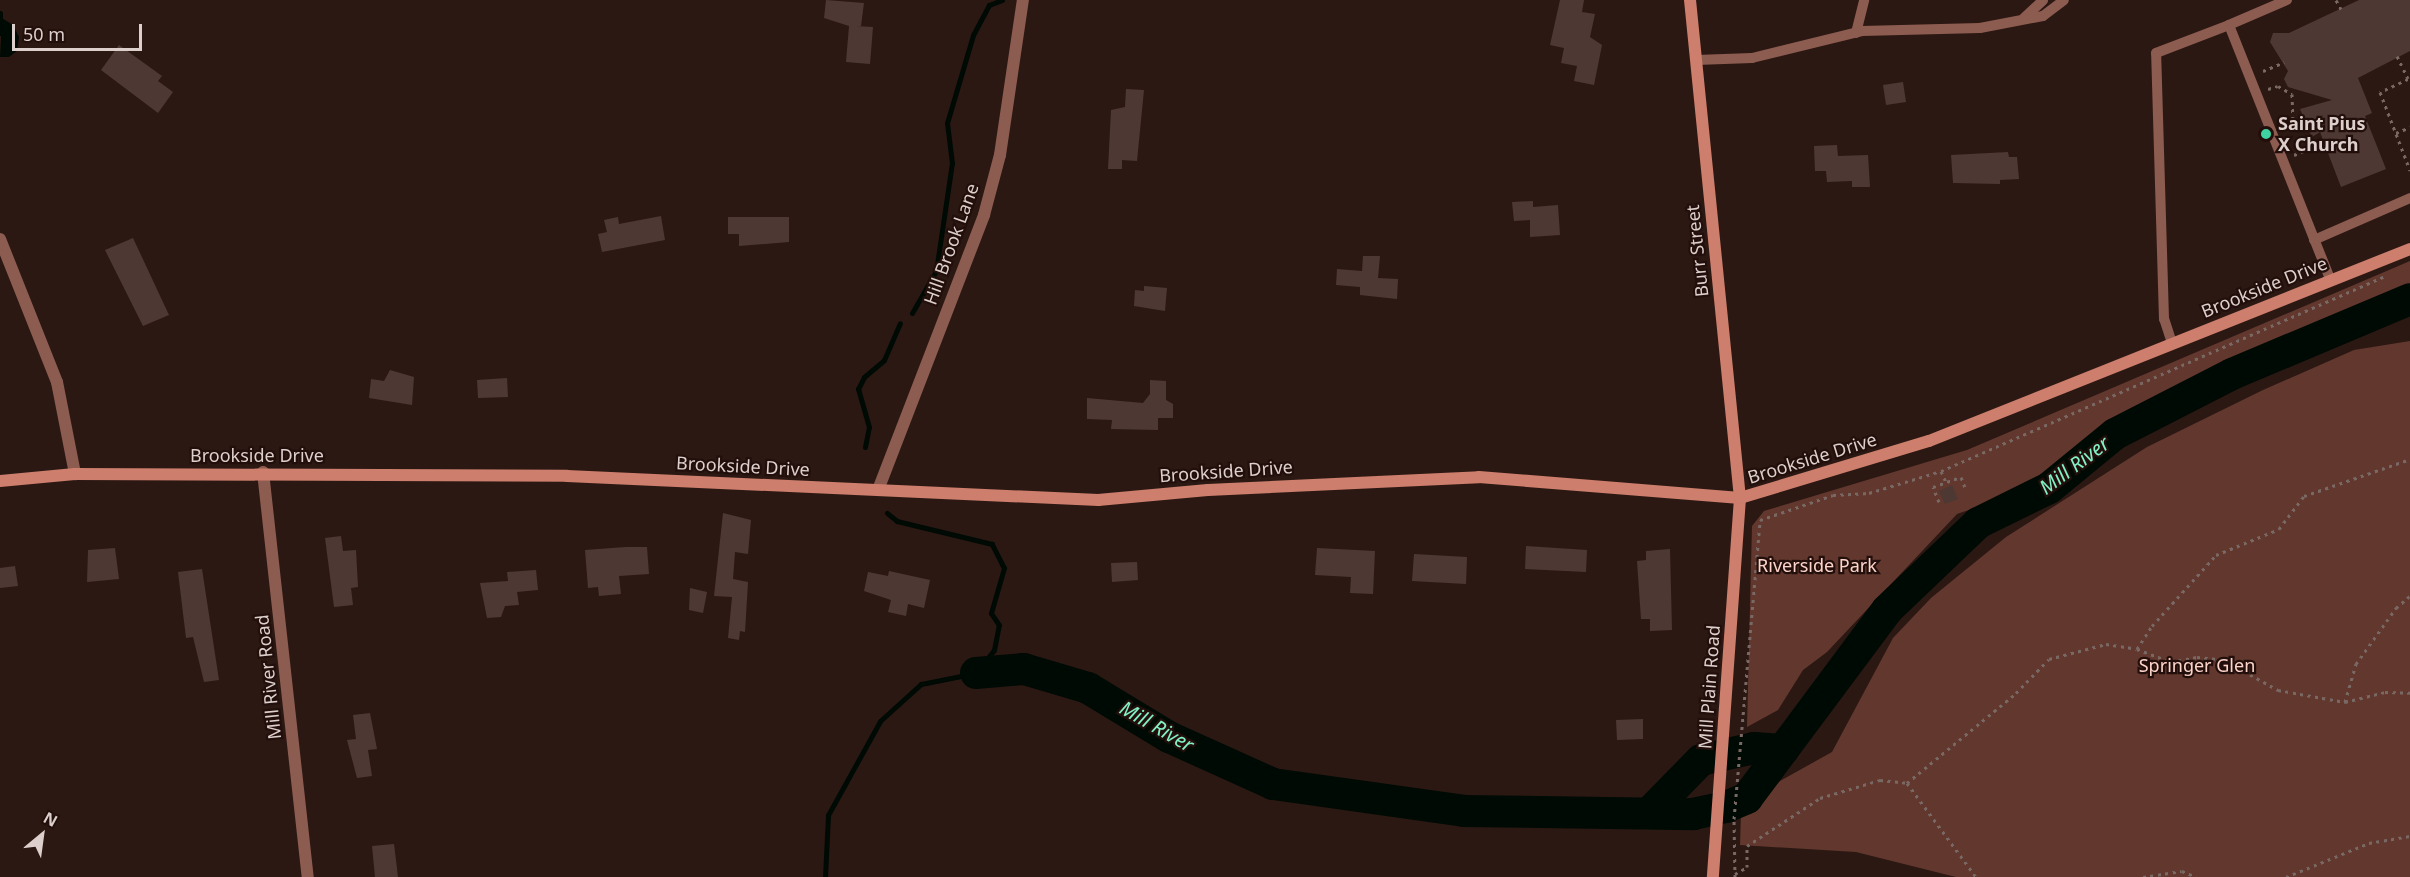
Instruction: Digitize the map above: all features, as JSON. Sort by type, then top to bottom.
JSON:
[{"type":"main road","name":"Burr Street","points":[[1690,0],[1740,498]]},
{"type":"main road","name":"Brookside Drive","points":[[0,482],[75,474],[263,472],[567,476],[1098,500],[1208,489],[1479,477],[1740,498],[1929,441],[2410,249]]},
{"type":"main road","name":"Mill Plain Road","points":[[1713,877],[1740,498]]},
{"type":"street","name":"Hill Brook Lane","points":[[878,490],[984,215],[1000,155],[1023,0]]},
{"type":"street","points":[[0,238],[57,382],[75,474]]},
{"type":"street","name":"Mill River Road","points":[[263,472],[308,877]]},
{"type":"lane","points":[[1856,33],[1864,0]]},
{"type":"lane","points":[[2024,18],[2043,0]]},
{"type":"lane","points":[[1696,60],[1752,58],[1856,33],[1980,28],[2050,13],[2064,0]]},
{"type":"lane","points":[[2172,343],[2164,319],[2156,53],[2287,0]]},
{"type":"lane","points":[[2229,25],[2330,279]]},
{"type":"lane","points":[[2314,240],[2410,198]]},
{"type":"path","points":[[2336,0],[2343,11]]},
{"type":"path","points":[[2397,56],[2408,79],[2380,92],[2410,170]]},
{"type":"path","points":[[2258,73],[2284,62]]},
{"type":"path","points":[[2265,90],[2277,86],[2292,94],[2293,119]]},
{"type":"path","points":[[2396,133],[2410,127]]},
{"type":"path","points":[[1735,875],[1734,819],[1761,520],[1833,495],[1869,493],[1941,471],[2389,275]]},
{"type":"path","points":[[2137,649],[2173,601],[2216,555],[2279,529],[2304,496],[2410,459]]},
{"type":"path","points":[[1941,471],[1946,482]]},
{"type":"path","points":[[1939,502],[1933,487],[1961,477],[1966,490]]},
{"type":"path","points":[[2345,702],[2356,664],[2396,608],[2410,596]]},
{"type":"path","points":[[1735,875],[1747,867],[1747,846],[1820,798],[1880,780],[1907,783],[2016,693],[2049,659],[2106,644],[2137,649],[2171,662],[2196,657],[2224,660],[2278,690],[2345,702],[2385,692],[2410,693]]},
{"type":"path","points":[[1907,783],[1976,877]]},
{"type":"path","points":[[2286,877],[2369,843],[2410,836]]},
{"type":"path","points":[[2143,877],[2182,871],[2196,877]]},
{"type":"green space","name":"Riverside Park","points":[[2410,261],[2410,290],[2222,368],[2111,424],[2058,471],[2010,496],[1957,514],[1827,652],[1803,670],[1778,710],[1747,727],[1752,526],[1764,511],[1967,450]]},
{"type":"green space","name":"Springer Glen","points":[[2410,341],[2410,877],[1956,877],[1856,852],[1740,845],[1741,814],[1780,781],[1832,752],[1893,638],[1931,598],[2006,537],[2147,447],[2263,390],[2354,350]]},
{"type":"shaded area","points":[[2,18],[13,25],[19,37],[17,51],[9,57],[0,57]]},
{"type":"building","points":[[826,0],[864,3],[861,26],[856,26],[873,27],[870,64],[846,62],[849,26],[824,18]]},
{"type":"building","points":[[1560,0],[1584,0],[1582,12],[1595,14],[1590,37],[1602,45],[1594,85],[1574,81],[1577,66],[1561,63],[1564,48],[1550,45]]},
{"type":"building","points":[[2359,0],[2410,0],[2410,51],[2358,78],[2372,113],[2365,116],[2386,169],[2341,187],[2320,132],[2312,137],[2300,109],[2332,100],[2288,87],[2284,79],[2288,71],[2270,42],[2273,33],[2289,33]]},
{"type":"building","points":[[119,45],[162,76],[158,81],[173,92],[158,113],[101,70]]},
{"type":"building","points":[[1903,82],[1906,102],[1886,105],[1883,85]]},
{"type":"building","points":[[1126,89],[1144,90],[1137,161],[1122,160],[1122,169],[1108,169],[1111,110],[1125,107]]},
{"type":"building","points":[[1837,145],[1838,156],[1868,155],[1870,187],[1852,187],[1852,181],[1827,182],[1826,171],[1815,171],[1814,146]]},
{"type":"building","points":[[2008,152],[2009,157],[2017,157],[2019,179],[2000,180],[2000,184],[1953,183],[1951,155]]},
{"type":"building","points":[[1533,201],[1533,207],[1558,205],[1560,235],[1530,237],[1530,220],[1514,221],[1512,202]]},
{"type":"building","points":[[661,216],[665,240],[602,252],[598,234],[607,232],[604,220],[618,217],[619,224]]},
{"type":"building","points":[[728,217],[789,217],[789,242],[739,246],[739,234],[728,234]]},
{"type":"building","points":[[133,238],[169,315],[143,326],[105,250]]},
{"type":"building","points":[[1363,256],[1380,256],[1378,278],[1398,279],[1397,299],[1360,295],[1360,287],[1336,285],[1337,269],[1362,271]]},
{"type":"building","points":[[1144,286],[1167,288],[1165,311],[1134,306],[1135,290],[1144,291]]},
{"type":"building","points":[[390,370],[414,377],[412,405],[369,398],[371,379],[384,381]]},
{"type":"building","points":[[507,378],[508,397],[478,398],[477,380]]},
{"type":"building","points":[[1150,380],[1166,381],[1166,400],[1173,404],[1173,418],[1158,418],[1158,430],[1111,429],[1112,420],[1087,419],[1087,398],[1143,403],[1150,394]]},
{"type":"building","points":[[1952,485],[1958,499],[1945,504],[1939,491]]},
{"type":"building","points":[[723,513],[751,520],[748,554],[735,552],[733,579],[748,582],[745,632],[740,631],[739,640],[728,638],[732,597],[714,596]]},
{"type":"building","points":[[341,536],[343,551],[356,550],[358,587],[351,588],[353,605],[334,607],[325,538]]},
{"type":"building","points":[[1526,546],[1587,550],[1586,572],[1525,569]]},
{"type":"building","points":[[647,547],[649,574],[619,576],[621,594],[599,596],[598,587],[588,588],[585,550]]},
{"type":"building","points":[[115,548],[119,579],[87,582],[88,550]]},
{"type":"building","points":[[1317,548],[1375,551],[1373,594],[1350,593],[1351,577],[1315,575]]},
{"type":"building","points":[[1670,549],[1672,630],[1650,631],[1650,619],[1641,619],[1637,561],[1646,560],[1646,551]]},
{"type":"building","points":[[1414,554],[1467,557],[1466,584],[1412,581]]},
{"type":"building","points":[[1137,562],[1138,580],[1112,582],[1111,563]]},
{"type":"building","points":[[15,566],[18,586],[0,588],[0,568]]},
{"type":"building","points":[[202,569],[219,680],[204,682],[193,637],[186,638],[178,572]]},
{"type":"building","points":[[536,570],[538,590],[517,592],[519,605],[505,606],[501,617],[487,618],[480,583],[508,581],[507,572]]},
{"type":"building","points":[[889,571],[930,580],[924,608],[908,604],[906,616],[888,612],[891,600],[864,591],[868,572],[888,576]]},
{"type":"building","points":[[690,588],[707,592],[703,613],[689,610]]},
{"type":"building","points":[[370,713],[377,749],[368,750],[372,776],[357,778],[347,740],[356,739],[353,715]]},
{"type":"building","points":[[1643,719],[1643,739],[1617,740],[1616,720]]},
{"type":"building","points":[[394,844],[398,877],[375,877],[372,846]]},
{"type":"waterway","points":[[912,313],[936,271],[952,163],[947,123],[973,35],[989,5],[1002,0]]},
{"type":"waterway","points":[[0,13],[0,33]]},
{"type":"waterway","name":"Mill River","points":[[976,673],[1024,669],[1088,688],[1169,737],[1273,784],[1464,811],[1693,814],[1726,807],[1747,798],[1887,610],[1978,523],[2049,488],[2115,434],[2232,374],[2410,299]]},
{"type":"waterway","points":[[865,447],[869,427],[858,389],[864,377],[884,360],[900,323]]},
{"type":"waterway","name":"Mill River","points":[[825,877],[828,815],[880,721],[921,684],[976,673],[994,650],[999,625],[991,613],[1004,568],[992,544],[897,521],[887,513]]},
{"type":"waterway","name":"Mill River","points":[[1652,810],[1701,760],[1754,748],[1783,750]]},
{"type":"place","name":"Saint Pius X Church","points":[[2266,134]]}]
